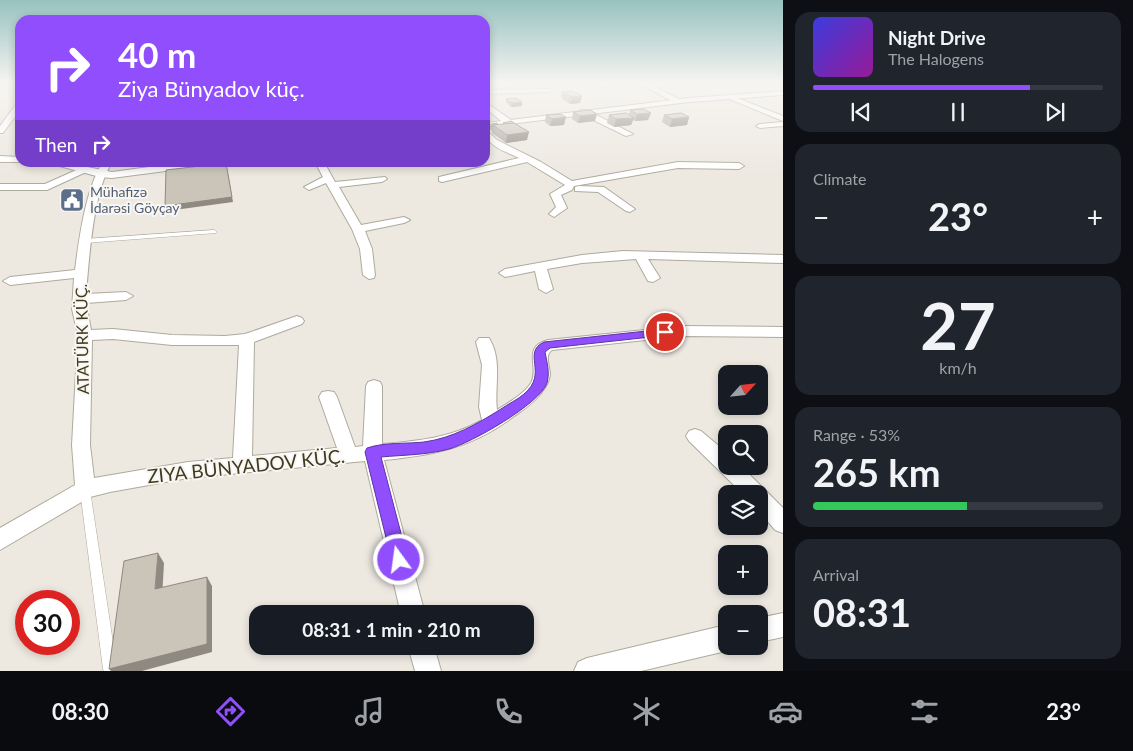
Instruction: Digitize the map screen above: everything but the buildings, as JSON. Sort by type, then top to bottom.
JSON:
[{"type":"street","points":[[0,131],[13,114]]},
{"type":"street","points":[[498,114],[508,122]]},
{"type":"street","points":[[490,124],[566,114]]},
{"type":"street","points":[[589,114],[629,134]]},
{"type":"street","points":[[760,126],[782,119]]},
{"type":"street","points":[[490,140],[527,159],[569,186],[600,189],[630,209]]},
{"type":"street","points":[[0,159],[15,160]]},
{"type":"street","points":[[442,179],[527,159]]},
{"type":"street","points":[[554,214],[562,208],[555,194],[569,186],[678,165],[739,166]]},
{"type":"street","points":[[70,167],[83,170],[104,168],[122,174],[174,167]]},
{"type":"street","points":[[322,167],[358,229],[366,249],[369,275]]},
{"type":"street","name":"ATATÜRK KÜÇ.","points":[[85,489],[81,445],[85,335],[79,299],[85,241],[104,168]]},
{"type":"street","points":[[0,187],[47,187],[83,170]]},
{"type":"street","points":[[309,187],[331,182],[382,179]]},
{"type":"street","points":[[358,229],[404,220]]},
{"type":"street","points":[[505,273],[582,259],[640,256],[783,259]]},
{"type":"street","points":[[640,256],[653,278]]},
{"type":"street","points":[[540,267],[546,289]]},
{"type":"street","points":[[10,281],[81,273]]},
{"type":"street","points":[[79,299],[126,296]]},
{"type":"street","points":[[85,335],[113,334],[172,340],[225,341],[247,339],[297,321]]},
{"type":"street","name":"ZIYA BÜNYADOV KÜÇ.","points":[[0,540],[85,489],[188,470],[425,448],[449,443],[465,437],[528,398],[540,384],[543,372],[539,352],[541,348],[548,345],[683,331],[783,332]]},
{"type":"street","points":[[242,465],[247,339]]},
{"type":"street","points":[[484,342],[490,365],[488,407],[491,422]]},
{"type":"street","points":[[374,386],[372,452],[411,605]]},
{"type":"street","points":[[328,397],[349,455]]},
{"type":"street","points":[[696,436],[718,457]]},
{"type":"street","points":[[737,475],[748,485]]},
{"type":"street","points":[[768,506],[783,523]]},
{"type":"street","points":[[768,628],[783,625]]},
{"type":"street","points":[[588,671],[718,640]]},
{"type":"street","points":[[424,655],[428,671]]},
{"type":"lane","points":[[85,241],[214,232]]},
{"type":"lane","points":[[85,489],[110,669]]},
{"type":"place","name":"Mühafizə İdarəsi Göyçay","points":[[72,200]]},
{"type":"route","points":[[399,560],[372,452],[425,448],[449,443],[479,429],[528,398],[540,384],[543,372],[539,352],[541,348],[548,345],[665,332]]}]
